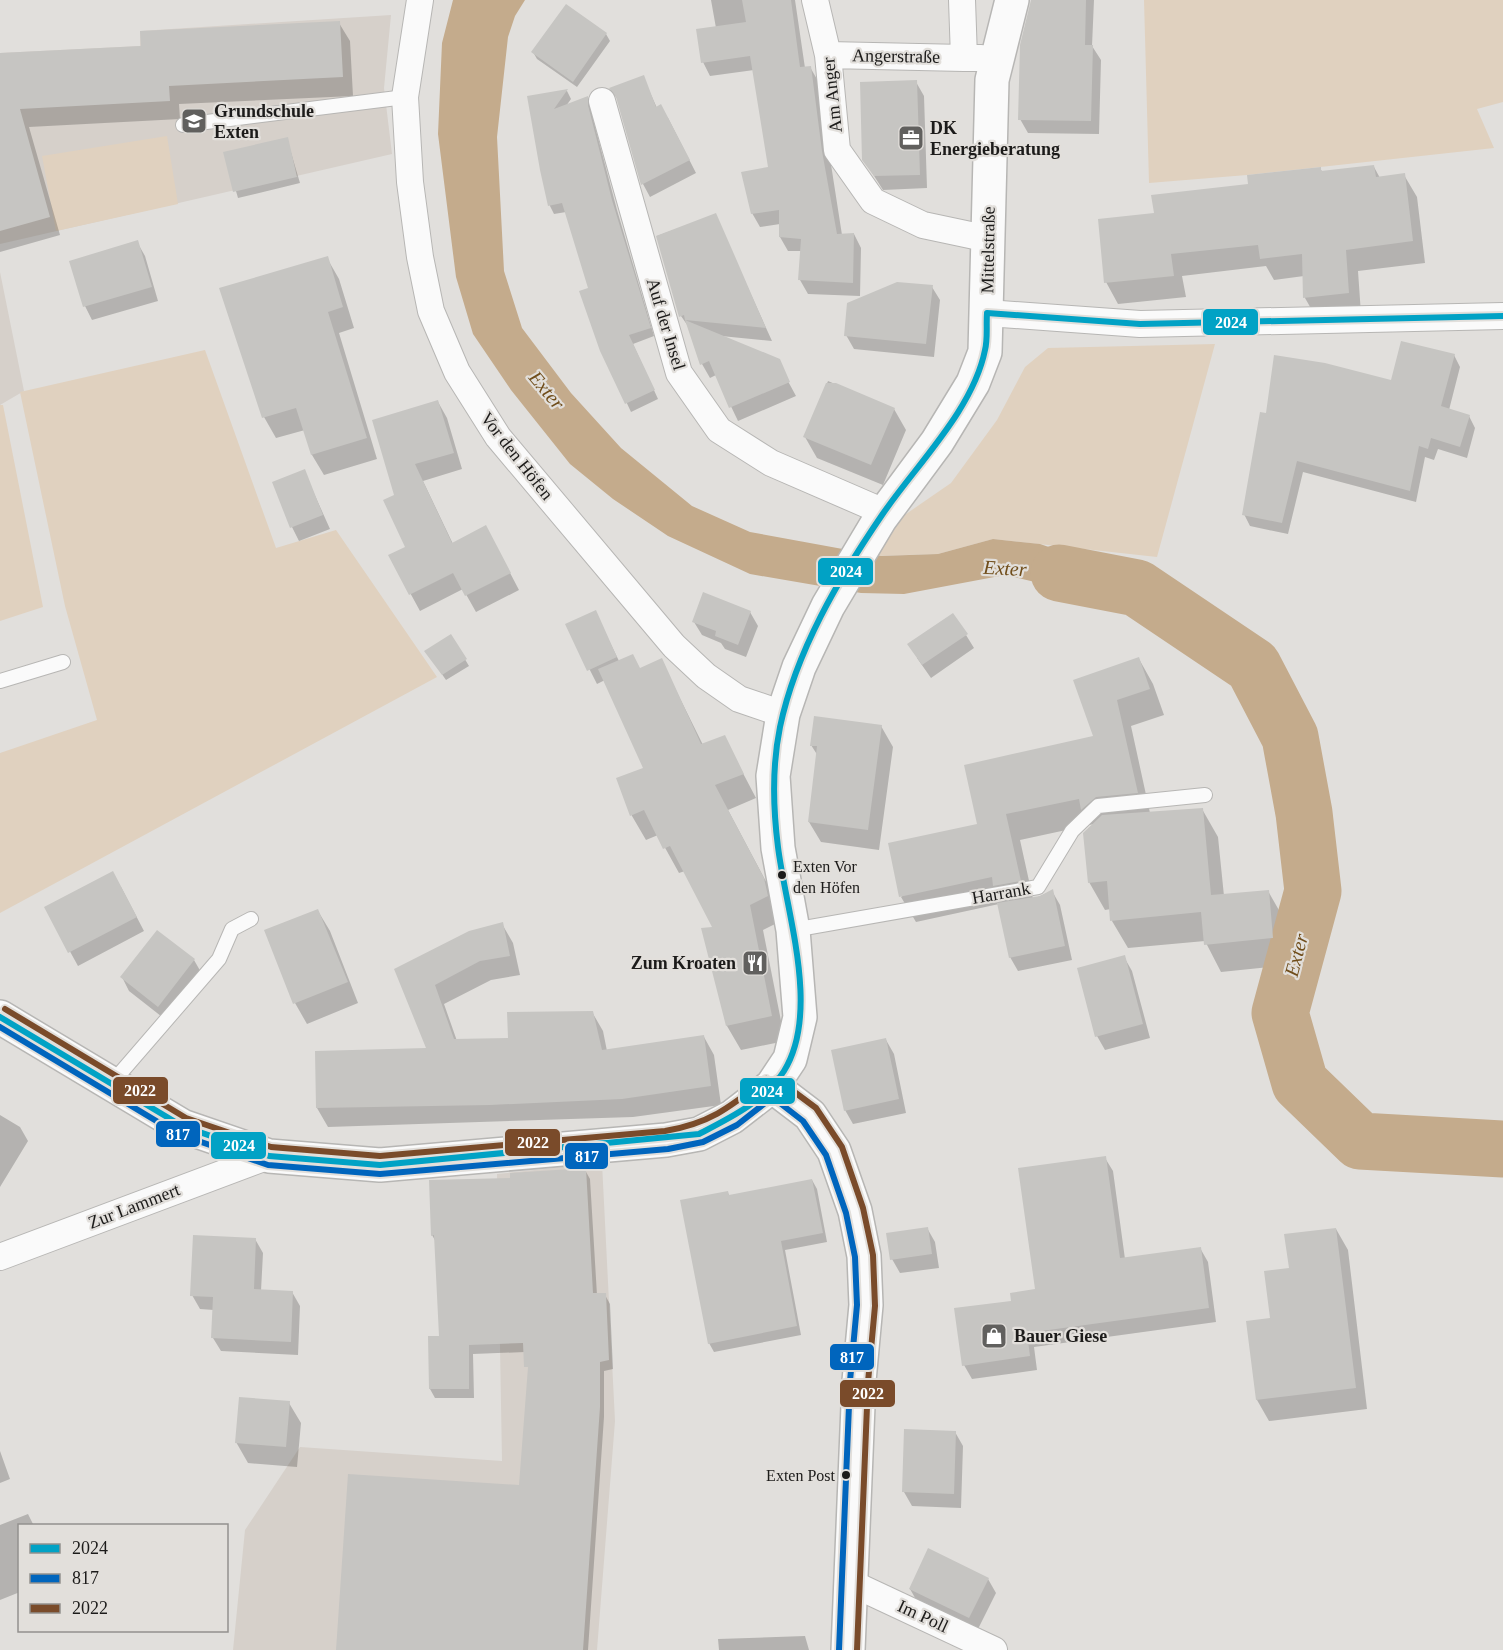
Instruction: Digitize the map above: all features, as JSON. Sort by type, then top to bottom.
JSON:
[{"type":"main road","name":"Mittelstraße","points":[[0,1017],[182,1126],[269,1156],[380,1165],[666,1140],[699,1134],[732,1117],[772,1086],[790,1059],[800,1017],[793,930],[778,848],[773,776],[783,714],[799,667],[828,606],[882,515],[938,442],[973,383],[985,352],[992,80],[980,58],[1012,0]]},
{"type":"main road","points":[[772,1086],[810,1115],[834,1151],[855,1212],[864,1256],[866,1305],[859,1381],[848,1650]]},
{"type":"street","name":"Vor den Höfen","points":[[420,0],[405,97],[410,182],[420,257],[431,311],[457,372],[498,437],[674,646],[706,676],[739,699],[783,714]]},
{"type":"street","name":"Am Anger","points":[[815,0],[828,55],[837,150],[873,201],[923,225],[989,239]]},
{"type":"street","name":"Angerstraße","points":[[828,55],[980,58],[962,0]]},
{"type":"street","name":"Auf der Insel","points":[[602,101],[679,373],[719,430],[771,463],[882,515]]},
{"type":"street","points":[[987,313],[1140,324],[1503,316]]},
{"type":"street","name":"Zur Lammert","points":[[0,1257],[269,1156]]},
{"type":"street","name":"Im Poll","points":[[851,1583],[994,1650]]},
{"type":"lane","points":[[183,125],[405,97]]},
{"type":"lane","points":[[0,681],[63,662]]},
{"type":"lane","name":"Harrank","points":[[793,930],[1038,887],[1072,831],[1098,806],[1205,795]]},
{"type":"lane","points":[[111,1084],[219,959],[232,930],[251,919]]},
{"type":"shaded area","points":[[1144,0],[1503,0],[1503,102],[1477,109],[1494,148],[1247,175],[1149,183]]},
{"type":"shaded area","name":"Grundschule Exten","points":[[391,15],[384,88],[392,154],[0,244],[0,53],[140,46],[140,31]]},
{"type":"shaded area","points":[[167,136],[178,204],[56,231],[42,156]]},
{"type":"shaded area","points":[[0,272],[24,391],[0,405]]},
{"type":"shaded area","points":[[1215,344],[1157,557],[993,539],[938,554],[876,556],[893,523],[951,483],[997,420],[1025,367],[1048,348]]},
{"type":"shaded area","points":[[205,350],[276,548],[336,530],[437,677],[0,913],[0,753],[97,720],[65,606],[20,392]]},
{"type":"shaded area","points":[[0,405],[3,405],[43,607],[0,621]]},
{"type":"shaded area","points":[[602,1163],[615,1421],[597,1650],[233,1650],[245,1530],[300,1447],[502,1461],[497,1174]]},
{"type":"water","points":[[453,0],[525,0],[515,16],[508,37],[497,137],[504,271],[522,328],[571,393],[621,448],[692,506],[750,532],[881,556],[938,554],[993,539],[1040,544],[1090,561],[1137,588],[1090,595],[1005,575],[904,594],[861,593],[750,574],[668,536],[613,499],[570,464],[511,390],[473,334],[456,277],[438,134],[442,43]]},
{"type":"building","points":[[742,0],[791,0],[800,67],[811,66],[822,151],[837,234],[854,233],[853,283],[798,280],[801,239],[779,237],[779,210],[751,214],[741,172],[768,167],[750,56],[701,63],[696,29],[746,22]]},
{"type":"building","points":[[1031,0],[1086,0],[1085,45],[1093,45],[1091,121],[1018,120],[1020,45]]},
{"type":"building","points":[[566,4],[607,33],[573,82],[531,52]]},
{"type":"building","points":[[340,21],[343,77],[169,86],[170,101],[20,109],[50,217],[0,231],[0,53],[141,46],[140,31]]},
{"type":"building","points":[[644,75],[656,107],[661,104],[690,160],[641,185],[616,97],[609,88]]},
{"type":"building","points":[[917,80],[920,175],[874,176],[862,160],[860,82]]},
{"type":"building","points":[[568,89],[554,109],[588,96],[588,105],[612,200],[651,328],[629,335],[655,390],[625,404],[600,351],[579,291],[588,288],[562,203],[548,206],[540,170],[527,96]]},
{"type":"building","points":[[288,137],[297,177],[233,192],[223,152]]},
{"type":"building","points":[[1374,165],[1376,177],[1405,173],[1413,241],[1346,250],[1349,293],[1303,298],[1302,254],[1260,259],[1258,245],[1171,254],[1174,276],[1104,283],[1098,219],[1154,213],[1151,195],[1248,184],[1247,175],[1321,167],[1321,171]]},
{"type":"building","points":[[716,213],[766,328],[685,320],[684,315],[679,317],[656,236]]},
{"type":"building","points":[[138,240],[152,287],[83,307],[69,261]]},
{"type":"building","points":[[328,256],[343,307],[328,312],[367,438],[311,455],[296,408],[262,418],[219,288]]},
{"type":"building","points":[[897,282],[933,285],[926,344],[844,336],[847,303]]},
{"type":"building","points":[[685,320],[780,359],[790,382],[729,408],[709,361],[700,365]]},
{"type":"building","points":[[1401,341],[1455,354],[1441,406],[1470,415],[1460,447],[1431,438],[1428,449],[1419,446],[1410,491],[1297,461],[1282,523],[1242,515],[1260,412],[1266,413],[1274,355],[1325,363],[1391,380]]},
{"type":"building","points":[[826,383],[836,383],[895,408],[871,465],[803,437]]},
{"type":"building","points":[[438,400],[454,453],[415,464],[452,543],[486,525],[511,573],[465,596],[453,573],[409,595],[388,555],[405,547],[383,500],[394,495],[372,420]]},
{"type":"building","points":[[305,469],[323,515],[290,528],[272,482]]},
{"type":"building","points":[[703,592],[751,611],[738,645],[715,636],[716,631],[692,622]]},
{"type":"building","points":[[596,610],[617,657],[587,671],[565,624]]},
{"type":"building","points":[[953,613],[968,634],[922,665],[907,644]]},
{"type":"building","points":[[451,634],[467,659],[442,675],[424,651]]},
{"type":"building","points":[[633,654],[640,668],[662,658],[701,744],[725,735],[744,774],[715,785],[764,878],[768,896],[750,905],[772,1016],[726,1026],[701,928],[712,927],[670,846],[663,849],[644,810],[630,816],[616,778],[643,768],[598,669]]},
{"type":"building","points":[[1139,657],[1150,689],[1117,700],[1138,793],[1096,797],[1081,810],[1079,799],[1006,814],[1021,881],[993,886],[992,877],[899,897],[888,843],[977,824],[964,765],[1093,736],[1073,680]]},
{"type":"building","points":[[814,716],[882,725],[868,830],[808,822],[817,746],[810,746]]},
{"type":"building","points":[[1203,808],[1211,895],[1269,890],[1273,938],[1204,945],[1201,912],[1110,921],[1107,881],[1088,883],[1083,833],[1102,815]]},
{"type":"building","points":[[113,871],[137,917],[68,953],[44,907]]},
{"type":"building","points":[[1053,889],[1065,946],[1009,958],[997,903],[1040,896]]},
{"type":"building","points":[[318,909],[348,982],[293,1004],[264,930]]},
{"type":"building","points":[[503,922],[510,956],[480,961],[435,985],[454,1039],[508,1038],[507,1012],[593,1011],[602,1050],[704,1035],[711,1086],[622,1099],[490,1105],[316,1108],[315,1051],[426,1048],[394,969],[469,931]]},
{"type":"building","points":[[157,930],[195,959],[158,1007],[120,977]]},
{"type":"building","points":[[1125,955],[1143,1024],[1095,1037],[1077,968]]},
{"type":"building","points":[[886,1038],[899,1099],[844,1111],[831,1050]]},
{"type":"building","points":[[1106,1156],[1120,1258],[1201,1247],[1209,1308],[1027,1333],[1030,1356],[962,1366],[954,1308],[1011,1301],[1010,1293],[1035,1289],[1018,1168]]},
{"type":"building","points":[[586,1168],[593,1293],[606,1293],[609,1360],[600,1362],[600,1407],[583,1650],[336,1650],[348,1474],[519,1485],[528,1367],[524,1367],[523,1343],[469,1345],[469,1389],[429,1389],[428,1336],[439,1336],[429,1180],[510,1178],[510,1173]]},
{"type":"building","points":[[812,1179],[823,1233],[781,1241],[797,1326],[708,1344],[680,1200],[728,1191],[729,1195]]},
{"type":"building","points":[[928,1227],[932,1254],[890,1260],[886,1233]]},
{"type":"building","points":[[1336,1228],[1356,1388],[1256,1400],[1246,1321],[1270,1318],[1264,1271],[1289,1268],[1284,1234]]},
{"type":"building","points":[[193,1235],[256,1238],[254,1289],[293,1291],[291,1342],[211,1338],[213,1297],[190,1296]]},
{"type":"building","points":[[239,1397],[290,1401],[286,1447],[235,1443]]},
{"type":"building","points":[[904,1429],[956,1431],[954,1494],[902,1492]]},
{"type":"building","points":[[928,1548],[989,1578],[969,1618],[909,1589]]},
{"type":"waterway","name":"Exter","points":[[1059,573],[1137,588],[1253,666],[1290,737],[1304,813],[1313,891],[1280,1013],[1300,1083],[1360,1141],[1503,1149]]},
{"type":"transit line","name":"2024","points":[[0,1017],[182,1126],[269,1156],[380,1165],[699,1134],[746,1108],[767,1091],[784,1071],[795,1047],[800,1020],[798,961],[778,847],[774,802],[777,742],[787,699],[808,643],[850,564],[882,515],[942,436],[969,394],[979,372],[985,350],[987,313],[1140,324],[1503,316]]},
{"type":"transit line","name":"2022","points":[[5,1009],[186,1118],[271,1147],[380,1156],[665,1131],[708,1118],[742,1098],[766,1079]]},
{"type":"transit line","name":"817","points":[[0,1027],[178,1134],[268,1165],[380,1174],[668,1149],[703,1142],[737,1125],[778,1093]]},
{"type":"transit line","name":"2022","points":[[777,1079],[816,1108],[842,1147],[863,1208],[873,1255],[875,1306],[868,1382],[857,1650]]},
{"type":"transit line","name":"817","points":[[767,1093],[803,1121],[826,1155],[846,1213],[855,1257],[857,1305],[850,1381],[839,1650]]},
{"type":"place","name":"Grundschule Exten","points":[[194,121]]},
{"type":"place","name":"DK Energieberatung","points":[[911,138]]},
{"type":"place","name":"Exten Vor den Höfen","points":[[782,875]]},
{"type":"place","name":"Zum Kroaten","points":[[755,963]]},
{"type":"place","name":"Bauer Giese","points":[[994,1336]]},
{"type":"place","name":"Exten Post","points":[[846,1475]]}]
